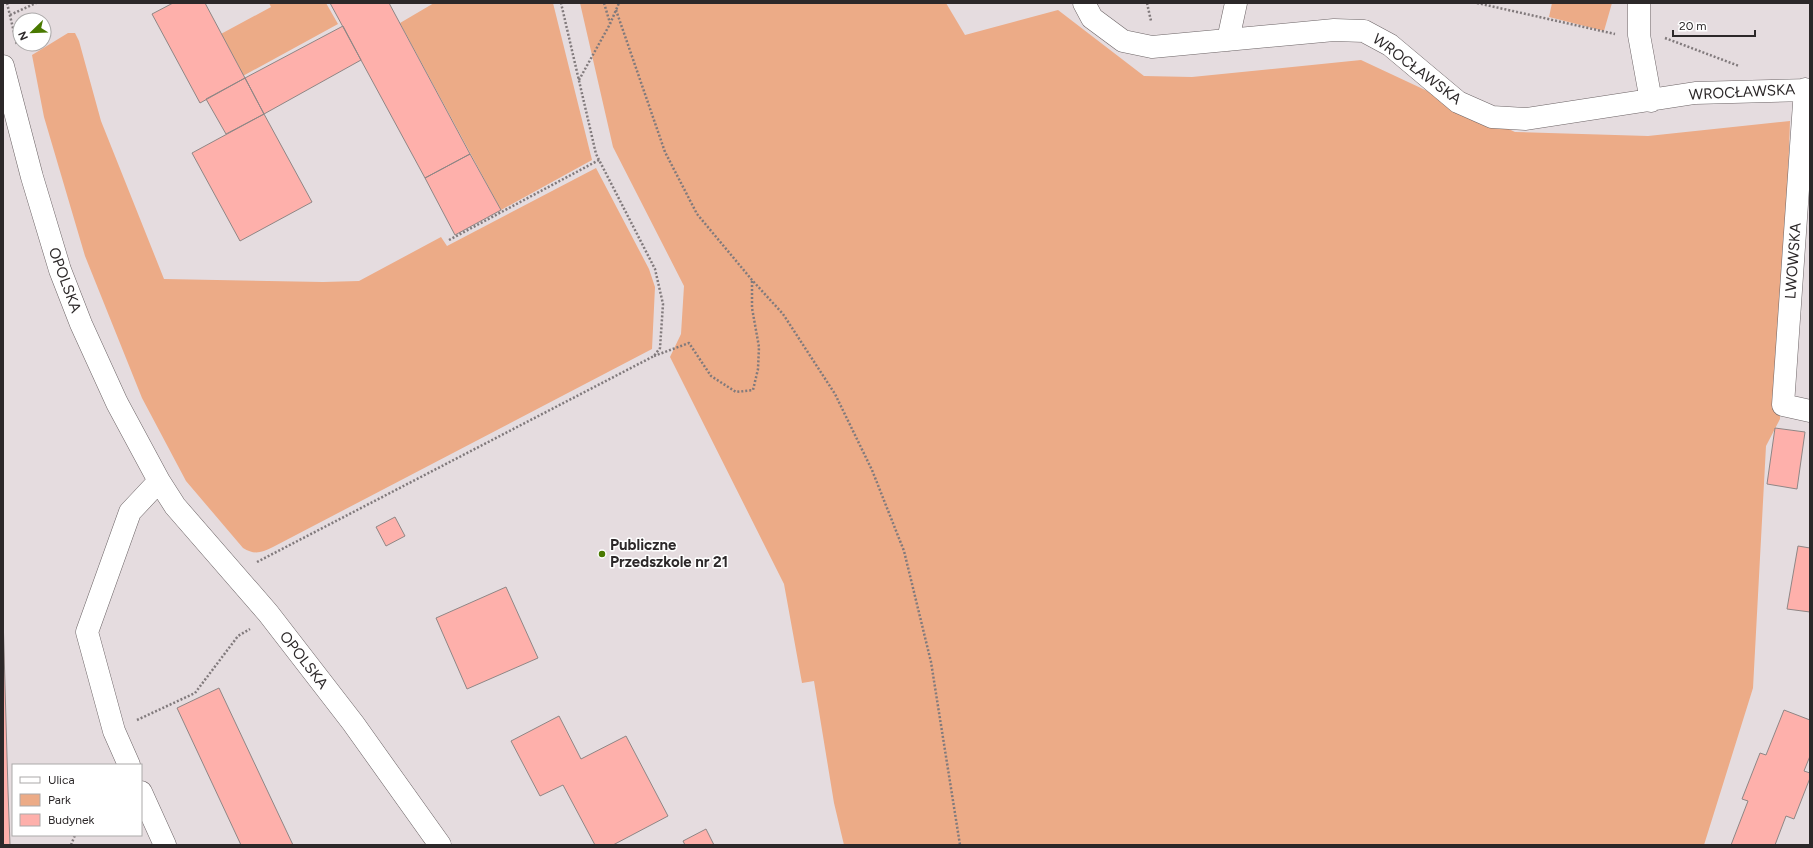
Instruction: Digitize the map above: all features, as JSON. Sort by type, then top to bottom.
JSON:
[{"type":"street","name":"WROCŁAWSKA","points":[[1084,3],[1092,18],[1123,40],[1152,47],[1334,30],[1364,31],[1390,45],[1458,102],[1492,116],[1526,119],[1651,101],[1695,93],[1808,89]]},
{"type":"street","points":[[1228,40],[1236,3]]},
{"type":"street","points":[[1639,3],[1639,35],[1651,101]]},
{"type":"street","name":"OPOLSKA","points":[[3,66],[32,177],[60,270],[81,324],[117,404],[159,481],[175,506],[268,613],[343,711],[440,845]]},
{"type":"street","name":"LWOWSKA","points":[[1808,89],[1783,405],[1810,411]]},
{"type":"street","points":[[129,764],[114,731],[87,632],[130,512],[159,481]]},
{"type":"street","points":[[142,794],[165,845]]},
{"type":"path","points":[[8,3],[12,24]]},
{"type":"path","points":[[10,15],[36,3]]},
{"type":"path","points":[[561,3],[596,154],[655,269],[663,304],[660,348],[654,356]]},
{"type":"path","points":[[604,3],[610,24]]},
{"type":"path","points":[[579,80],[610,24],[619,3]]},
{"type":"path","points":[[1147,3],[1150,17],[1154,25],[1147,22]]},
{"type":"path","points":[[1477,3],[1621,36],[1654,34],[1743,67]]},
{"type":"path","points":[[616,10],[665,152],[697,214],[752,280],[784,314],[835,394],[872,470],[904,551],[931,662],[960,845]]},
{"type":"path","points":[[449,240],[599,160]]},
{"type":"path","points":[[251,565],[654,356],[689,343],[711,376],[736,392],[753,390],[758,369],[759,347],[752,308],[752,280]]},
{"type":"path","points":[[114,731],[195,693],[238,636]]},
{"type":"path","points":[[70,845],[74,836]]},
{"type":"green space","points":[[269,3],[326,3],[338,24],[241,77],[219,35],[271,7]]},
{"type":"green space","points":[[434,3],[553,3],[592,160],[501,210],[400,23]]},
{"type":"green space","points":[[580,3],[946,3],[965,35],[1058,10],[1144,76],[1192,77],[1361,60],[1515,132],[1648,136],[1790,121],[1780,419],[1766,446],[1753,688],[1704,845],[844,845],[834,803],[814,681],[802,683],[784,584],[670,357],[681,334],[684,286],[613,147]]},
{"type":"green space","points":[[1552,3],[1612,3],[1604,31],[1549,17]]},
{"type":"green space","points":[[68,33],[75,33],[79,41],[101,121],[164,279],[323,282],[359,281],[441,237],[447,246],[596,168],[649,269],[655,287],[652,349],[265,551],[251,552],[243,548],[186,481],[142,398],[85,256],[44,117],[32,55],[37,52],[52,52],[52,43]]},
{"type":"building","points":[[173,3],[205,3],[245,78],[200,103],[152,14]]},
{"type":"building","points":[[330,3],[389,3],[470,154],[425,178]]},
{"type":"building","points":[[343,26],[361,60],[264,114],[245,78]]},
{"type":"building","points":[[245,78],[264,114],[226,134],[206,99]]},
{"type":"building","points":[[264,114],[312,202],[240,241],[192,153]]},
{"type":"building","points":[[470,154],[501,210],[455,235],[425,178]]},
{"type":"building","points":[[1775,428],[1805,432],[1797,489],[1767,484]]},
{"type":"building","points":[[395,517],[405,536],[386,546],[376,527]]},
{"type":"building","points":[[1798,546],[1810,548],[1810,612],[1787,609]]},
{"type":"building","points":[[506,587],[538,658],[467,689],[436,618]]},
{"type":"building","points":[[3,615],[8,791],[10,845],[3,845]]},
{"type":"building","points":[[219,688],[293,845],[241,845],[177,708]]},
{"type":"building","points":[[1784,710],[1810,720],[1810,756],[1804,771],[1810,773],[1810,778],[1794,819],[1786,816],[1775,845],[1731,845],[1748,801],[1742,799],[1760,753],[1766,755]]},
{"type":"building","points":[[559,716],[581,759],[626,736],[668,816],[613,845],[595,845],[563,785],[540,796],[511,741]]},
{"type":"building","points":[[706,829],[714,845],[685,845],[683,841]]},
{"type":"place","name":"Publiczne Przedszkole nr 21","points":[[602,554]]}]
